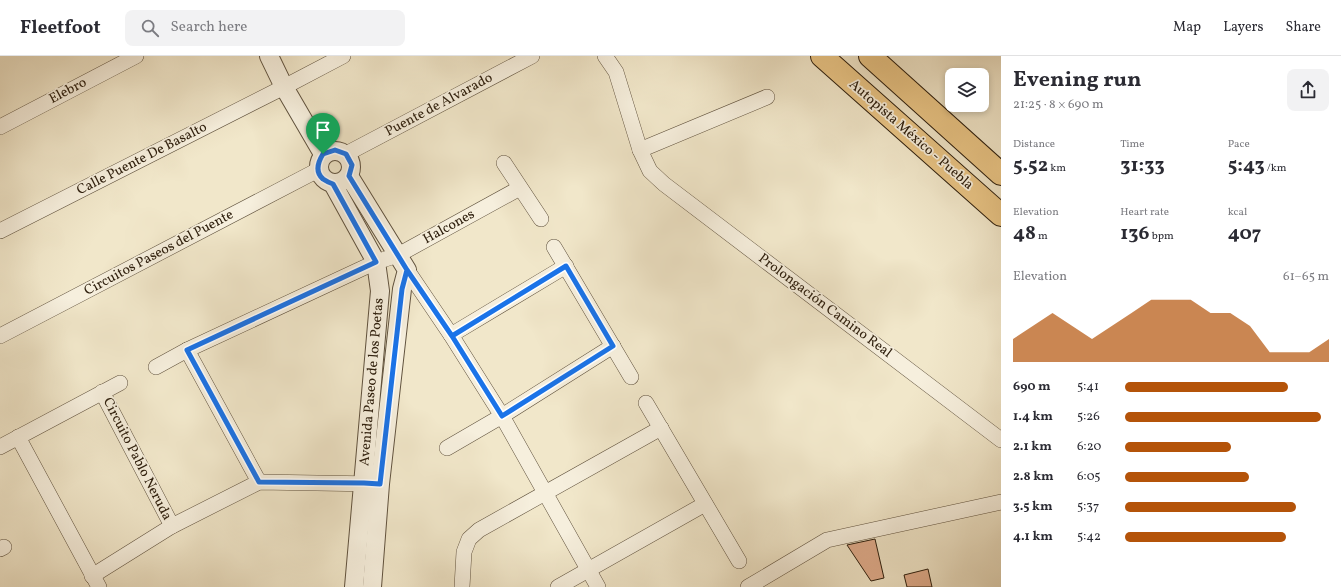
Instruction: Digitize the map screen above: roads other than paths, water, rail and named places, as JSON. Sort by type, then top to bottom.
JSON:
[{"type":"highway","name":"Autopista México - Puebla","points":[[822,56],[1001,215]]},
{"type":"highway","points":[[870,56],[1001,174]]},
{"type":"street","name":"Elebro","points":[[0,127],[136,56]]},
{"type":"street","points":[[268,56],[320,162],[323,179],[333,184],[342,182],[349,176],[352,165],[346,154],[335,150],[320,162]]},
{"type":"street","name":"Calle Puente De Basalto","points":[[0,231],[343,56]]},
{"type":"street","name":"Puente de Alvarado","points":[[346,154],[532,56]]},
{"type":"street","points":[[605,56],[616,72],[640,150],[767,97]]},
{"type":"street","name":"Prolongación Camino Real","points":[[640,150],[650,171],[664,184],[1001,440]]},
{"type":"street","name":"Circuitos Paseos del Puente","points":[[0,336],[320,162]]},
{"type":"street","points":[[504,163],[541,219]]},
{"type":"street","points":[[349,176],[402,263],[452,336],[502,416],[598,587]]},
{"type":"street","name":"Avenida Paseo de los Poetas","points":[[333,184],[376,268],[380,291],[372,483],[372,587]]},
{"type":"street","name":"Halcones","points":[[156,367],[187,350],[376,268],[402,263],[520,188]]},
{"type":"street","points":[[554,247],[631,377]]},
{"type":"street","name":"Avenida Paseo de los Poetas","points":[[354,587],[372,483],[402,289],[402,263]]},
{"type":"street","points":[[452,336],[566,266]]},
{"type":"street","points":[[380,291],[402,289]]},
{"type":"street","points":[[447,448],[502,416],[613,346]]},
{"type":"street","points":[[187,350],[259,482]]},
{"type":"street","points":[[0,447],[120,383]]},
{"type":"street","name":"Circuito Pablo Neruda","points":[[102,392],[172,526]]},
{"type":"street","points":[[646,403],[739,561]]},
{"type":"street","points":[[462,587],[464,552],[469,539],[479,530],[661,428]]},
{"type":"street","points":[[18,438],[95,581],[172,526],[259,482],[372,483]]},
{"type":"street","points":[[748,587],[827,540],[1001,502]]},
{"type":"street","points":[[558,587],[705,504]]}]
